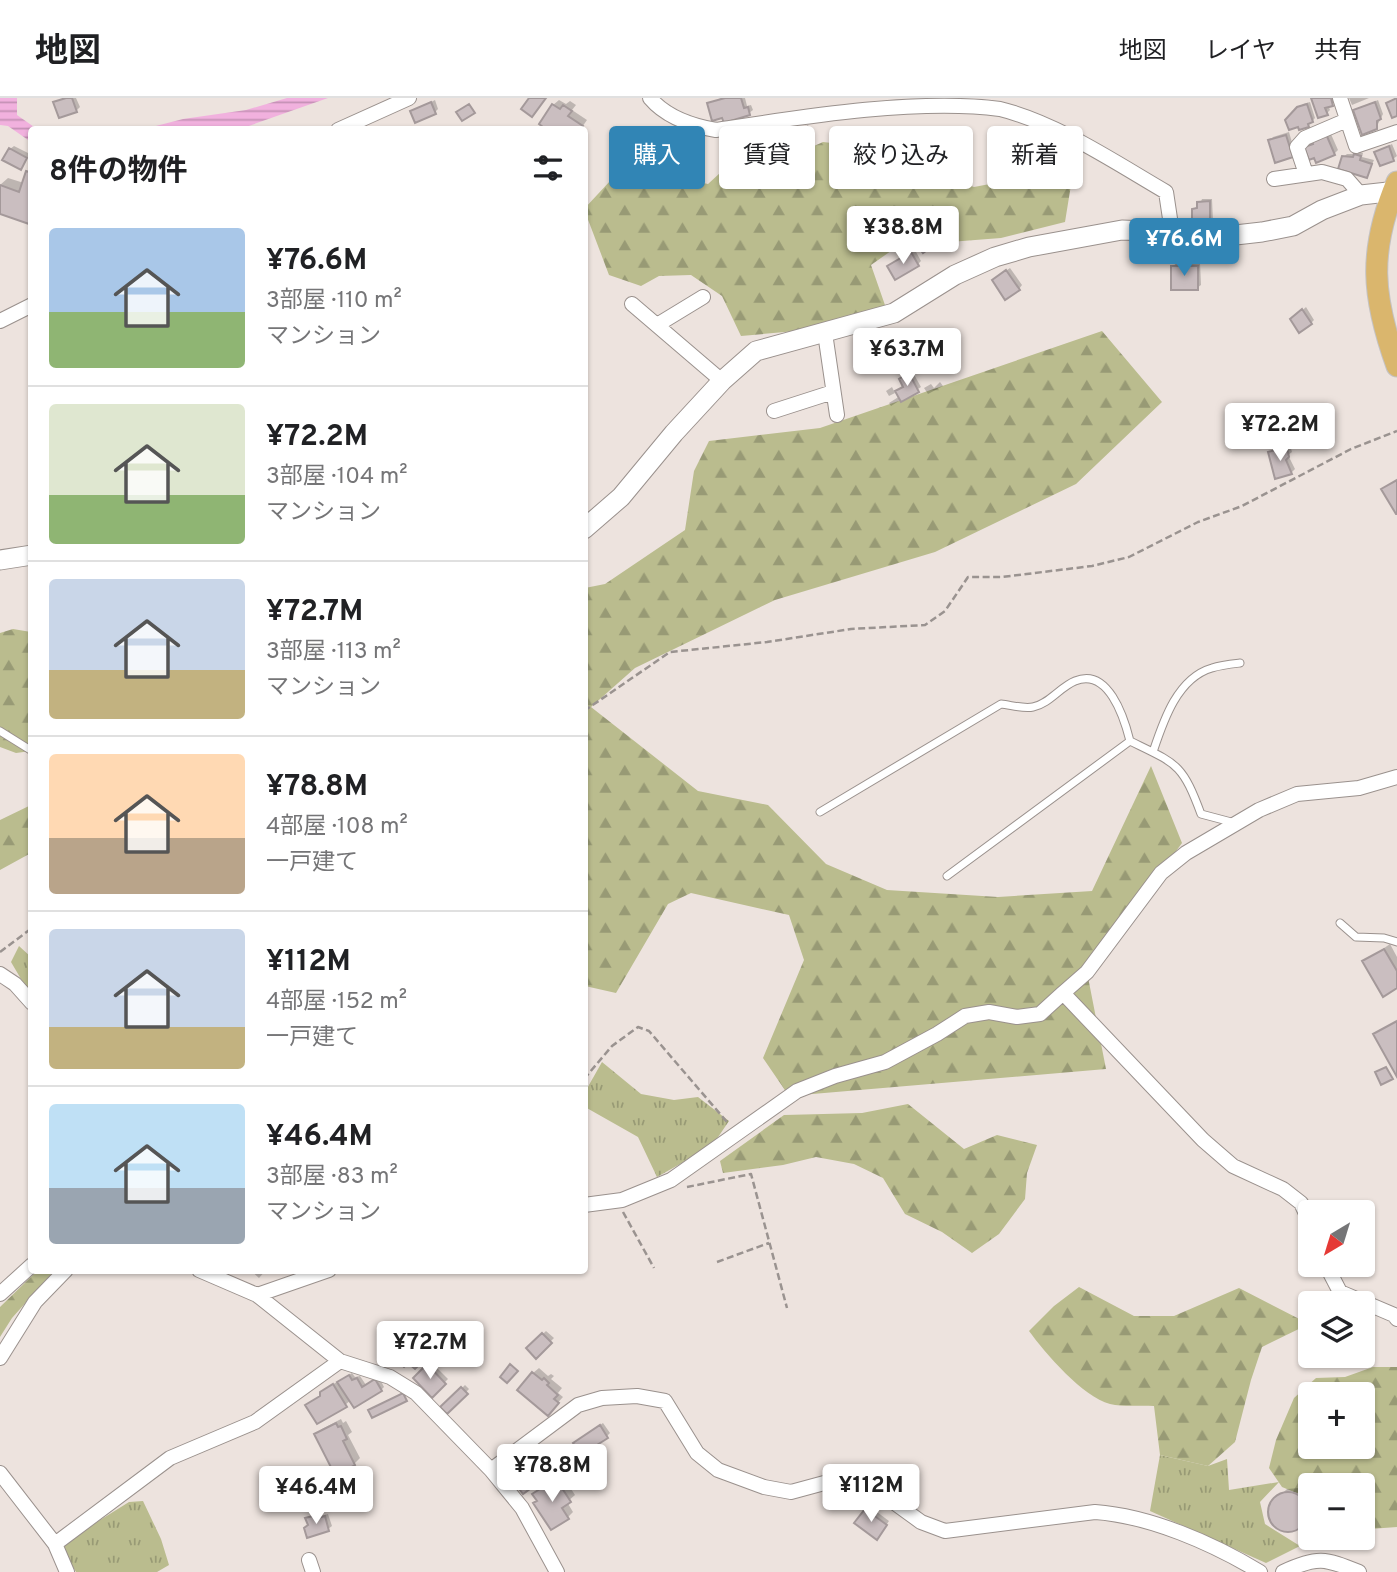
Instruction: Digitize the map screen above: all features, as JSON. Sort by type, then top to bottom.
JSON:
[{"type":"main road","points":[[1396,188],[1379,235],[1375,273],[1384,331],[1397,366]]},
{"type":"street","points":[[347,126],[409,98]]},
{"type":"street","points":[[650,98],[656,105],[692,126],[716,131],[908,103],[961,101],[1003,109],[1053,129],[1166,192],[1172,232]]},
{"type":"street","points":[[1340,98],[1356,146],[1397,132]]},
{"type":"street","points":[[1306,174],[1297,147],[1305,138],[1347,120]]},
{"type":"street","points":[[1274,179],[1322,172],[1347,179],[1361,194]]},
{"type":"street","points":[[588,526],[621,497],[722,381],[756,351],[894,313],[955,275],[1006,254],[1122,230],[1172,232],[1200,239],[1283,228],[1293,226],[1322,210],[1361,194],[1396,188]]},
{"type":"street","points":[[657,325],[703,297]]},
{"type":"street","points":[[632,304],[722,381]]},
{"type":"street","points":[[0,321],[28,307]]},
{"type":"street","points":[[825,333],[837,415]]},
{"type":"street","points":[[774,411],[833,392]]},
{"type":"street","points":[[0,560],[28,556]]},
{"type":"street","points":[[588,1205],[617,1201],[674,1177],[797,1091],[835,1076],[885,1062],[965,1016],[989,1012],[1017,1017],[1040,1014],[1087,972],[1161,873],[1185,853],[1259,810],[1297,794],[1359,788],[1397,777]]},
{"type":"street","points":[[0,974],[15,984],[28,999]]},
{"type":"street","points":[[1063,993],[1203,1140],[1233,1166],[1283,1189],[1298,1201]]},
{"type":"street","points":[[0,1294],[28,1269]]},
{"type":"street","points":[[0,1358],[36,1302],[62,1274]]},
{"type":"street","points":[[208,1274],[257,1295],[340,1362],[390,1377],[416,1393],[491,1470],[522,1508],[557,1572]]},
{"type":"street","points":[[257,1295],[317,1274]]},
{"type":"street","points":[[1333,1278],[1340,1292],[1396,1315]]},
{"type":"street","points":[[55,1544],[170,1458],[256,1422],[340,1362]]},
{"type":"street","points":[[491,1470],[578,1405],[602,1398],[637,1396],[665,1401],[696,1453],[718,1470],[764,1487],[791,1492],[839,1479],[860,1482],[921,1522],[944,1531],[1095,1511],[1118,1514],[1155,1523],[1260,1572]]},
{"type":"street","points":[[0,1473],[55,1544],[68,1572]]},
{"type":"street","points":[[1283,1572],[1319,1559],[1359,1572]]},
{"type":"lane","points":[[1153,752],[1166,713],[1188,684],[1209,668],[1240,663]]},
{"type":"lane","points":[[820,812],[1000,704],[1035,707],[1075,681],[1090,678],[1104,684],[1125,720],[1130,741]]},
{"type":"lane","points":[[0,731],[28,748]]},
{"type":"lane","points":[[1130,741],[1172,762],[1185,775],[1201,814],[1236,823]]},
{"type":"lane","points":[[947,876],[1130,741]]},
{"type":"lane","points":[[1340,923],[1356,937],[1384,938],[1397,942]]},
{"type":"path","points":[[588,707],[670,652],[767,642],[851,629],[925,625],[945,611],[968,577],[1002,577],[1092,566],[1129,556],[1198,522],[1242,506],[1351,449],[1397,431]]},
{"type":"path","points":[[0,952],[28,931]]},
{"type":"path","points":[[588,1074],[612,1046],[638,1027],[649,1031],[736,1133]]},
{"type":"path","points":[[674,1177],[683,1188],[751,1174],[787,1308]]},
{"type":"path","points":[[617,1201],[654,1268]]},
{"type":"path","points":[[717,1262],[769,1243]]},
{"type":"green space","points":[[823,142],[829,143],[829,189],[973,189],[973,187],[987,185],[987,189],[1070,189],[1065,222],[1001,238],[898,246],[871,265],[886,308],[796,331],[741,336],[722,296],[691,275],[659,276],[641,286],[609,275],[588,220],[588,205],[609,182],[609,189],[705,189],[705,183],[708,184],[719,174],[719,189],[815,189],[815,146]]},
{"type":"green space","points":[[1102,331],[1162,402],[1076,484],[935,552],[775,600],[635,668],[591,707],[698,791],[768,805],[826,864],[887,890],[998,897],[1092,891],[1151,766],[1182,843],[1087,972],[1106,1069],[789,1096],[763,1058],[804,960],[789,915],[691,893],[668,904],[616,993],[588,987],[588,587],[605,584],[685,530],[694,471],[709,441],[820,428]]},
{"type":"green space","points":[[13,629],[28,632],[28,751],[16,753],[0,747],[0,633]]},
{"type":"green space","points":[[28,806],[28,855],[0,870],[0,820]]},
{"type":"green space","points":[[19,946],[28,954],[28,991],[11,962]]},
{"type":"green space","points":[[602,1062],[641,1094],[674,1100],[698,1097],[729,1121],[712,1146],[657,1177],[638,1137],[588,1109],[588,1087]]},
{"type":"green space","points":[[908,1104],[964,1149],[997,1135],[1037,1145],[1027,1173],[1025,1199],[999,1234],[972,1253],[942,1232],[905,1214],[883,1178],[854,1164],[816,1157],[783,1165],[723,1173],[720,1161],[784,1115],[862,1113]]},
{"type":"green space","points":[[34,1274],[51,1274],[12,1318],[0,1337],[0,1307]]},
{"type":"green space","points":[[1079,1287],[1134,1316],[1174,1316],[1239,1288],[1298,1318],[1298,1329],[1262,1347],[1235,1442],[1208,1466],[1160,1455],[1154,1406],[1115,1405],[1099,1400],[1065,1373],[1029,1331],[1054,1306]]},
{"type":"green space","points":[[1375,1367],[1397,1367],[1397,1527],[1375,1529],[1375,1473],[1298,1473],[1298,1494],[1282,1487],[1269,1468],[1276,1440],[1298,1394],[1298,1459],[1375,1459],[1375,1382],[1312,1382],[1316,1378],[1345,1377]]},
{"type":"green space","points":[[1160,1455],[1208,1466],[1227,1459],[1229,1490],[1279,1482],[1260,1502],[1265,1524],[1298,1547],[1266,1563],[1150,1511]]},
{"type":"green space","points":[[143,1501],[161,1539],[169,1565],[157,1572],[76,1572],[60,1545],[129,1502]]},
{"type":"shaded area","points":[[0,98],[17,98],[17,115],[33,126],[28,126],[28,140],[8,126],[0,125]]},
{"type":"shaded area","points":[[287,98],[328,98],[249,126],[156,126],[183,119],[246,110]]},
{"type":"building","points":[[72,98],[77,112],[59,118],[53,102]]},
{"type":"building","points":[[529,98],[546,98],[532,117],[521,109]]},
{"type":"building","points":[[725,98],[741,98],[750,115],[724,123],[722,118],[712,121],[707,103]]},
{"type":"building","points":[[1311,98],[1331,98],[1333,106],[1325,108],[1328,115],[1318,118]]},
{"type":"building","points":[[1397,98],[1397,116],[1392,118],[1386,103]]},
{"type":"building","points":[[431,102],[436,114],[415,123],[410,111]]},
{"type":"building","points":[[1375,102],[1381,119],[1377,121],[1377,129],[1362,135],[1353,110]]},
{"type":"building","points":[[469,104],[475,113],[462,121],[456,112]]},
{"type":"building","points":[[552,104],[560,109],[563,105],[572,111],[568,116],[583,126],[542,126],[539,124]]},
{"type":"building","points":[[1307,104],[1313,122],[1308,124],[1309,127],[1289,130],[1285,120],[1297,107]]},
{"type":"building","points":[[1326,134],[1335,155],[1316,163],[1314,158],[1309,160],[1304,147]]},
{"type":"building","points":[[1286,135],[1293,157],[1275,163],[1268,140]]},
{"type":"building","points":[[1389,146],[1394,161],[1380,166],[1374,152]]},
{"type":"building","points":[[9,148],[27,158],[21,170],[2,160]]},
{"type":"building","points":[[1354,154],[1361,156],[1360,160],[1372,164],[1367,178],[1338,169],[1342,156],[1353,157]]},
{"type":"building","points":[[28,172],[28,224],[0,214],[0,185],[19,192]]},
{"type":"building","points":[[1210,201],[1210,227],[1192,228],[1192,209],[1197,208],[1197,202]]},
{"type":"building","points":[[935,225],[941,233],[924,246],[927,250],[923,253],[913,240]]},
{"type":"building","points":[[911,252],[919,266],[895,280],[887,266]]},
{"type":"building","points":[[1171,266],[1198,266],[1198,290],[1171,290]]},
{"type":"building","points":[[1006,270],[1020,290],[1005,300],[992,280]]},
{"type":"building","points":[[1302,309],[1312,324],[1299,333],[1290,319]]},
{"type":"building","points":[[909,373],[919,392],[901,402],[895,391],[903,387],[899,379]]},
{"type":"building","points":[[1287,447],[1289,457],[1286,460],[1292,474],[1275,479],[1268,452]]},
{"type":"building","points":[[1397,480],[1397,514],[1396,514],[1381,489]]},
{"type":"building","points":[[1384,949],[1397,971],[1397,988],[1383,997],[1362,961]]},
{"type":"building","points":[[1397,1021],[1397,1077],[1373,1034]]},
{"type":"building","points":[[1386,1067],[1393,1079],[1381,1085],[1375,1072]]},
{"type":"building","points":[[542,1333],[552,1343],[536,1359],[526,1348]]},
{"type":"building","points":[[414,1339],[426,1350],[420,1356],[424,1360],[415,1369],[408,1363],[404,1367],[397,1361]]},
{"type":"building","points":[[427,1364],[446,1384],[432,1398],[413,1378]]},
{"type":"building","points":[[510,1364],[518,1371],[507,1383],[500,1377]]},
{"type":"building","points":[[532,1372],[542,1380],[544,1378],[549,1383],[547,1385],[558,1395],[554,1399],[559,1403],[548,1416],[517,1390]]},
{"type":"building","points":[[349,1375],[352,1380],[357,1378],[362,1387],[375,1379],[382,1391],[354,1408],[337,1382]]},
{"type":"building","points":[[333,1384],[347,1407],[317,1424],[305,1405]]},
{"type":"building","points":[[461,1387],[468,1394],[447,1414],[440,1407]]},
{"type":"building","points":[[403,1393],[407,1401],[372,1418],[368,1410]]},
{"type":"building","points":[[336,1423],[338,1427],[341,1426],[347,1439],[343,1441],[355,1465],[348,1469],[353,1478],[340,1485],[314,1434]]},
{"type":"building","points":[[600,1425],[608,1438],[581,1455],[573,1443]]},
{"type":"building","points":[[570,1447],[578,1460],[567,1467],[558,1454]]},
{"type":"building","points":[[530,1456],[540,1469],[536,1472],[542,1480],[523,1494],[513,1481],[510,1483],[504,1475]]},
{"type":"building","points":[[556,1479],[571,1502],[562,1508],[569,1519],[551,1530],[533,1503],[537,1501],[532,1494]]},
{"type":"building","points":[[1280,1493],[1296,1493],[1298,1529],[1280,1531],[1269,1520],[1269,1504]]},
{"type":"building","points":[[865,1509],[887,1525],[877,1540],[854,1523]]},
{"type":"building","points":[[317,1515],[318,1518],[325,1516],[329,1531],[307,1538],[304,1528],[308,1525],[305,1518]]}]
